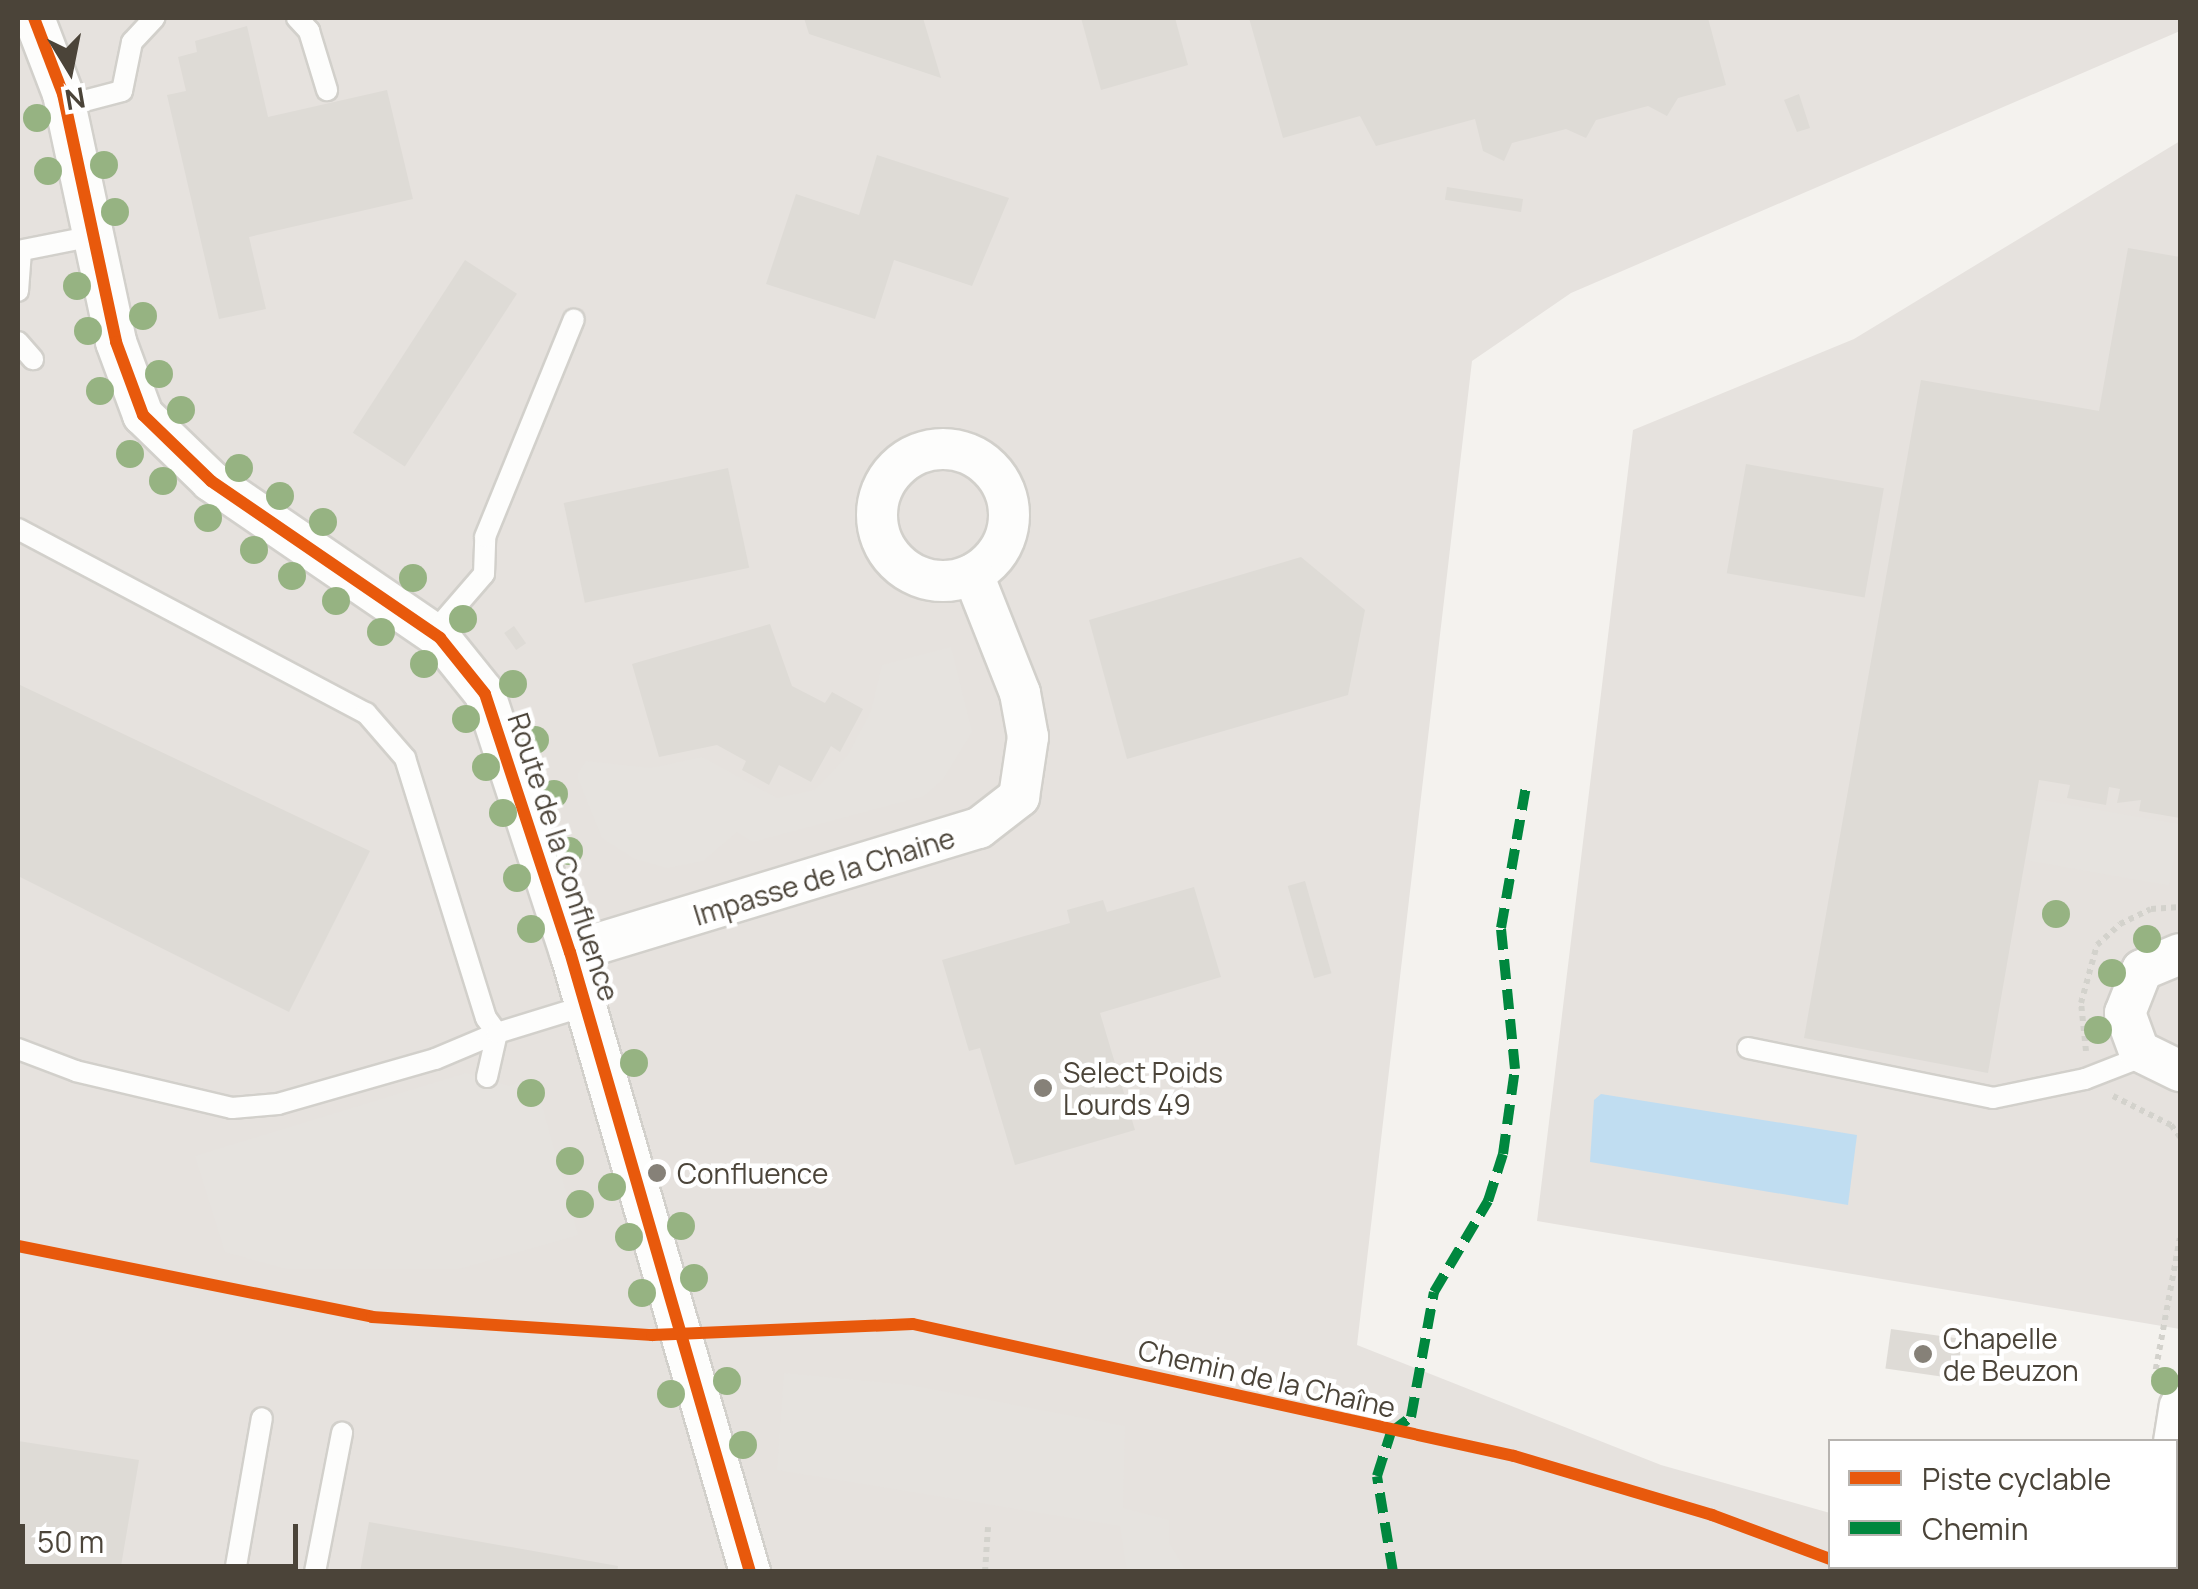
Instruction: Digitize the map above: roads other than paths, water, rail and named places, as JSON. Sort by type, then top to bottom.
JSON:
[{"type":"street","name":"Route de la Confluence","points":[[34,18],[64,100],[116,342],[143,414],[211,481],[433,633],[486,694],[570,952],[750,1572]]},
{"type":"street","name":"Route de la Confluence","points":[[54,18],[63,50],[64,100]]},
{"type":"street","name":"Impasse de la Chaine","points":[[570,952],[979,828],[1019,797],[1028,737],[1020,693],[973,574]]},
{"type":"street","points":[[2162,1064],[2126,1027],[2128,993],[2153,962],[2180,954]]},
{"type":"street","points":[[2165,1403],[2173,1439]]},
{"type":"lane","points":[[64,100],[122,92],[132,42],[154,18]]},
{"type":"lane","points":[[297,18],[309,31],[327,90]]},
{"type":"lane","points":[[18,290],[19,251],[94,236]]},
{"type":"lane","points":[[433,633],[484,574],[485,537],[574,319]]},
{"type":"lane","points":[[18,342],[33,359]]},
{"type":"lane","points":[[18,529],[366,713],[405,758],[486,1018],[496,1033],[488,1077]]},
{"type":"lane","points":[[18,1048],[76,1071],[232,1108],[278,1104],[435,1059],[496,1033],[586,1006]]},
{"type":"lane","points":[[1748,1048],[1993,1098],[2162,1064]]},
{"type":"lane","points":[[236,1572],[262,1418]]},
{"type":"lane","points":[[315,1572],[342,1433]]},
{"type":"water","points":[[1601,1094],[1857,1135],[1848,1205],[1590,1162],[1594,1100]]},
{"type":"place","name":"Select Poids Lourds 49","points":[[1043,1088]]},
{"type":"place","name":"Confluence","points":[[657,1173]]},
{"type":"place","name":"Chapelle de Beuzon","points":[[1923,1354]]}]
